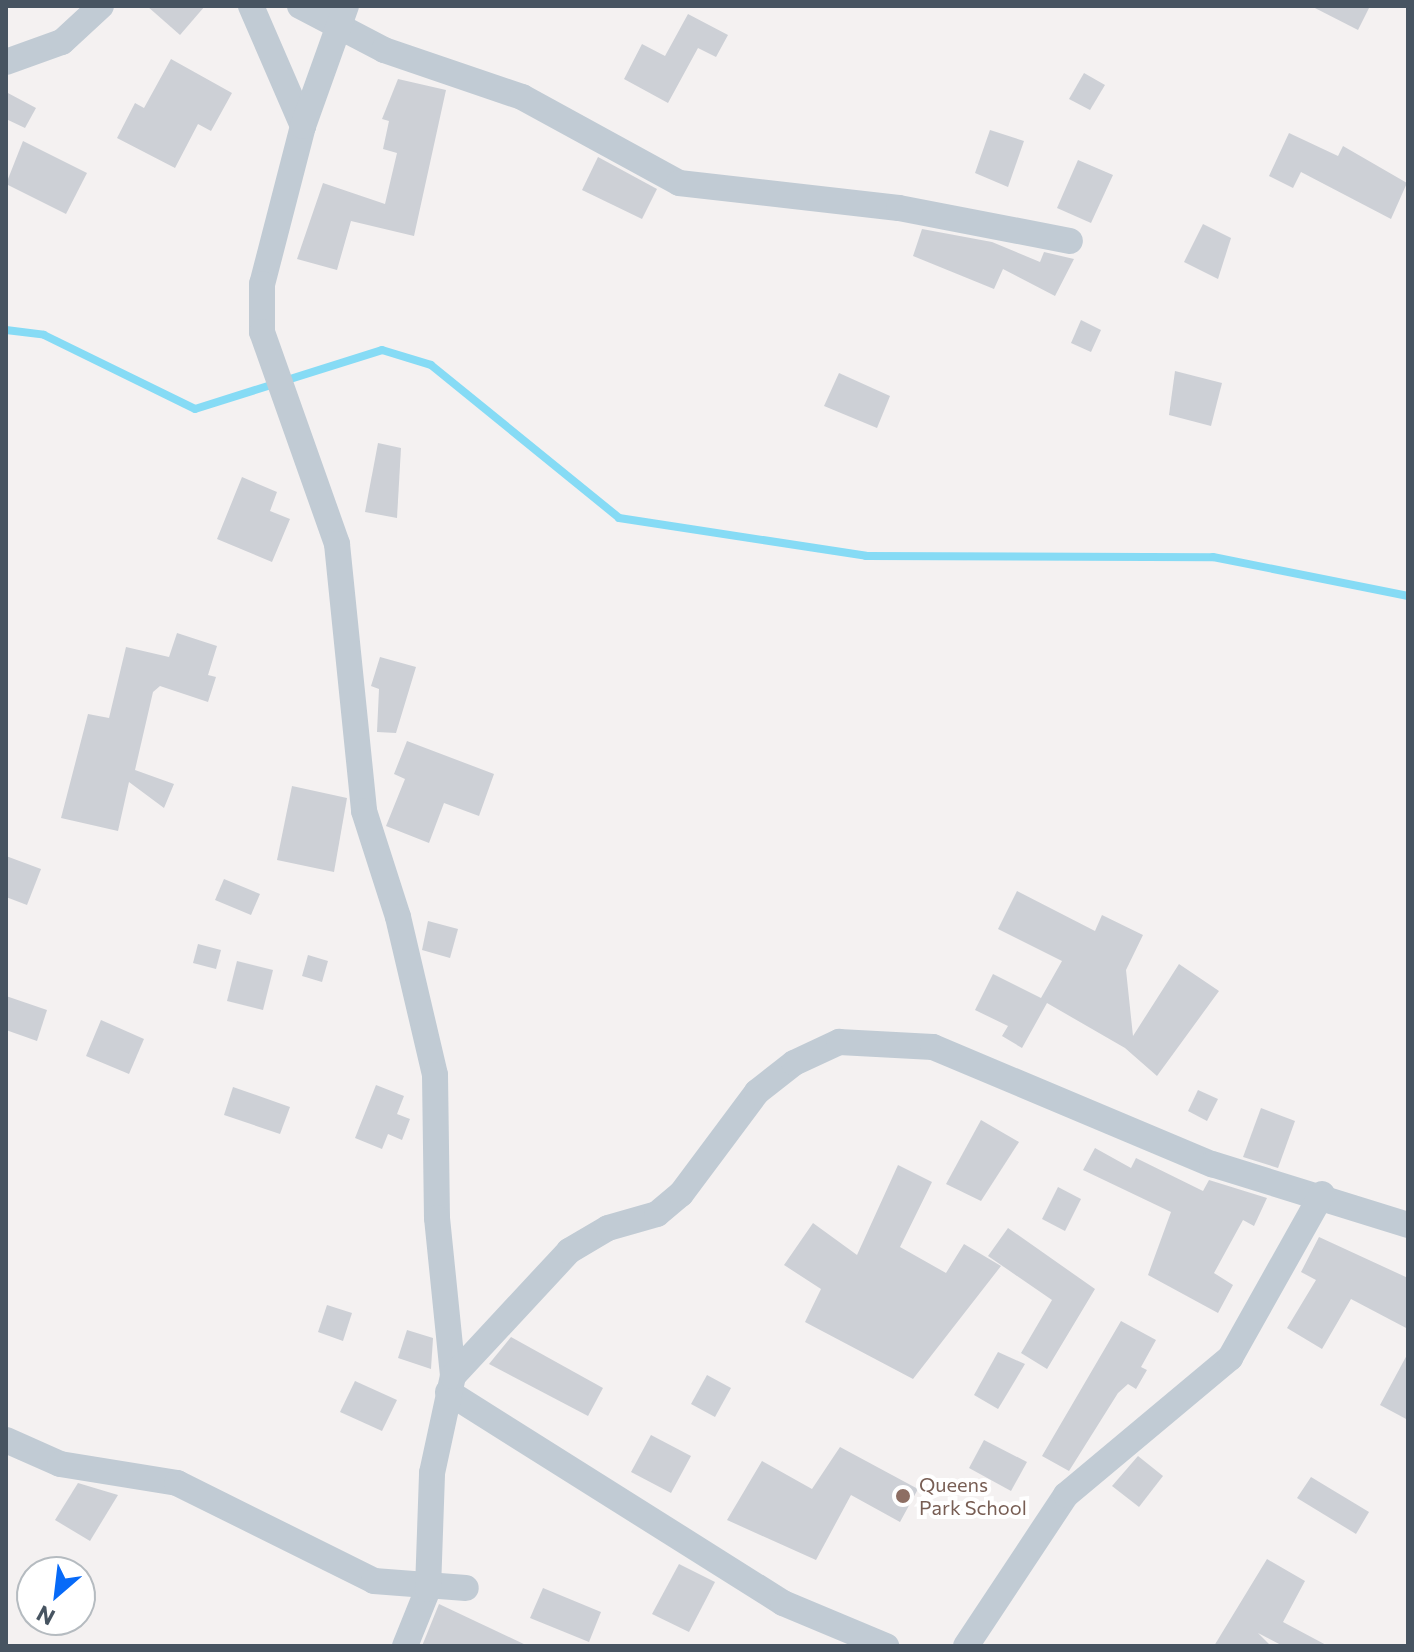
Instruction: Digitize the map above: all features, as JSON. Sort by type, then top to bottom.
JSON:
[{"type":"street","points":[[6,62],[62,42],[101,6]]},
{"type":"street","points":[[251,6],[303,126]]},
{"type":"street","points":[[300,6],[343,18],[522,97],[679,183],[899,208],[1070,241]]},
{"type":"street","points":[[343,18],[303,126],[262,284],[262,332],[301,426],[337,544],[364,811],[398,917],[435,1075],[437,1218],[450,1384],[432,1473],[428,1589],[405,1646]]},
{"type":"street","points":[[450,1384],[569,1251],[608,1228],[657,1214],[681,1194],[757,1092],[794,1063],[839,1042],[933,1047],[1212,1164],[1322,1194],[1408,1225]]},
{"type":"street","points":[[966,1646],[1066,1495],[1230,1358],[1322,1194]]},
{"type":"street","points":[[450,1384],[783,1603],[886,1646]]},
{"type":"street","points":[[6,1440],[60,1464],[177,1483],[374,1581],[428,1589],[466,1588]]},
{"type":"building","points":[[147,6],[205,6],[180,35]]},
{"type":"building","points":[[1311,6],[1370,6],[1358,30]]},
{"type":"building","points":[[688,14],[728,35],[716,57],[698,48],[668,103],[624,79],[642,44],[665,56]]},
{"type":"building","points":[[171,59],[232,93],[211,131],[198,124],[175,168],[117,138],[135,103],[144,108]]},
{"type":"building","points":[[1084,73],[1105,85],[1090,110],[1069,99]]},
{"type":"building","points":[[398,79],[446,90],[414,236],[351,221],[337,270],[297,259],[323,183],[385,204],[397,153],[383,149],[389,121],[382,119]]},
{"type":"building","points":[[6,92],[36,108],[25,128],[6,119]]},
{"type":"building","points":[[990,130],[1024,141],[1008,187],[975,173]]},
{"type":"building","points":[[1289,133],[1338,156],[1343,146],[1407,183],[1391,219],[1301,172],[1293,188],[1269,176]]},
{"type":"building","points":[[23,141],[87,173],[66,214],[6,184]]},
{"type":"building","points":[[598,157],[657,189],[642,219],[582,190]]},
{"type":"building","points":[[1078,160],[1113,175],[1091,223],[1057,208]]},
{"type":"building","points":[[1203,224],[1231,238],[1218,279],[1184,262]]},
{"type":"building","points":[[922,229],[992,242],[1040,262],[1044,252],[1074,259],[1055,296],[1003,269],[994,289],[913,256]]},
{"type":"building","points":[[1081,320],[1101,330],[1091,352],[1071,343]]},
{"type":"building","points":[[1175,371],[1222,383],[1211,426],[1169,415]]},
{"type":"building","points":[[839,373],[890,396],[877,428],[824,406]]},
{"type":"building","points":[[378,443],[401,448],[397,518],[365,512]]},
{"type":"building","points":[[242,477],[277,492],[270,511],[290,519],[272,562],[217,539]]},
{"type":"building","points":[[177,633],[217,646],[208,675],[216,677],[208,702],[160,686],[153,692],[135,770],[174,784],[164,808],[129,782],[118,831],[61,818],[88,714],[109,718],[126,647],[169,657]]},
{"type":"building","points":[[380,657],[416,667],[396,733],[377,732],[379,689],[371,686]]},
{"type":"building","points":[[407,741],[494,774],[479,816],[444,803],[429,843],[386,826],[405,779],[394,774]]},
{"type":"building","points":[[292,786],[347,798],[334,872],[277,860]]},
{"type":"building","points":[[6,856],[41,869],[27,905],[6,897]]},
{"type":"building","points":[[224,879],[260,894],[251,915],[215,900]]},
{"type":"building","points":[[1017,891],[1095,931],[1102,915],[1143,935],[1126,970],[1133,1036],[1179,964],[1219,991],[1157,1076],[1125,1048],[1047,1003],[1022,1048],[1002,1036],[1008,1026],[975,1010],[993,974],[1041,998],[1062,961],[998,929]]},
{"type":"building","points":[[428,921],[458,929],[450,958],[422,950]]},
{"type":"building","points":[[198,944],[221,950],[216,969],[193,963]]},
{"type":"building","points":[[308,955],[328,961],[322,982],[302,976]]},
{"type":"building","points":[[237,961],[273,970],[263,1010],[227,1001]]},
{"type":"building","points":[[6,996],[47,1010],[37,1041],[6,1030]]},
{"type":"building","points":[[101,1020],[144,1039],[129,1074],[86,1056]]},
{"type":"building","points":[[376,1085],[404,1096],[397,1114],[410,1119],[402,1140],[388,1134],[382,1149],[355,1138]]},
{"type":"building","points":[[233,1087],[290,1107],[280,1134],[224,1115]]},
{"type":"building","points":[[1198,1090],[1218,1099],[1207,1121],[1188,1111]]},
{"type":"building","points":[[1261,1108],[1295,1121],[1278,1168],[1243,1157]]},
{"type":"building","points":[[981,1120],[1019,1142],[981,1201],[946,1184]]},
{"type":"building","points":[[1095,1148],[1131,1168],[1136,1158],[1203,1191],[1209,1180],[1267,1198],[1254,1226],[1243,1220],[1214,1273],[1233,1285],[1218,1313],[1148,1275],[1171,1212],[1083,1170]]},
{"type":"building","points":[[898,1165],[932,1182],[900,1247],[946,1273],[964,1244],[1001,1266],[913,1379],[805,1322],[821,1289],[784,1265],[813,1223],[857,1255]]},
{"type":"building","points":[[1058,1187],[1081,1199],[1065,1231],[1042,1219]]},
{"type":"building","points":[[1008,1228],[1095,1289],[1047,1369],[1021,1353],[1052,1300],[988,1256]]},
{"type":"building","points":[[1319,1237],[1408,1278],[1408,1329],[1351,1299],[1322,1349],[1287,1328],[1316,1280],[1301,1272]]},
{"type":"building","points":[[327,1305],[352,1313],[343,1341],[318,1332]]},
{"type":"building","points":[[1121,1321],[1156,1340],[1141,1367],[1147,1370],[1136,1389],[1128,1384],[1118,1393],[1069,1471],[1042,1456]]},
{"type":"building","points":[[407,1330],[433,1338],[431,1369],[398,1358]]},
{"type":"building","points":[[511,1337],[603,1388],[588,1416],[489,1364]]},
{"type":"building","points":[[998,1352],[1025,1364],[998,1409],[974,1395]]},
{"type":"building","points":[[1408,1353],[1408,1420],[1380,1405]]},
{"type":"building","points":[[707,1375],[731,1388],[715,1417],[691,1404]]},
{"type":"building","points":[[355,1381],[397,1400],[382,1431],[340,1412]]},
{"type":"building","points":[[651,1435],[691,1456],[671,1493],[631,1472]]},
{"type":"building","points":[[984,1440],[1027,1462],[1011,1491],[969,1468]]},
{"type":"building","points":[[840,1447],[918,1489],[900,1522],[851,1495],[816,1560],[727,1520],[762,1461],[812,1489]]},
{"type":"building","points":[[1138,1456],[1163,1476],[1139,1507],[1112,1486]]},
{"type":"building","points":[[1311,1477],[1369,1512],[1356,1534],[1297,1498]]},
{"type":"building","points":[[78,1483],[118,1495],[90,1541],[55,1520]]},
{"type":"building","points":[[1267,1559],[1305,1581],[1283,1622],[1328,1646],[1283,1646],[1258,1633],[1271,1646],[1214,1646]]},
{"type":"building","points":[[679,1564],[715,1582],[689,1632],[652,1614]]},
{"type":"building","points":[[543,1588],[601,1612],[589,1642],[530,1618]]},
{"type":"building","points":[[439,1604],[528,1646],[422,1646]]},
{"type":"waterway","points":[[6,330],[44,335],[195,409],[382,350],[431,365],[619,518],[866,556],[1213,557],[1408,596]]},
{"type":"place","name":"Queens Park School","points":[[903,1496]]}]
